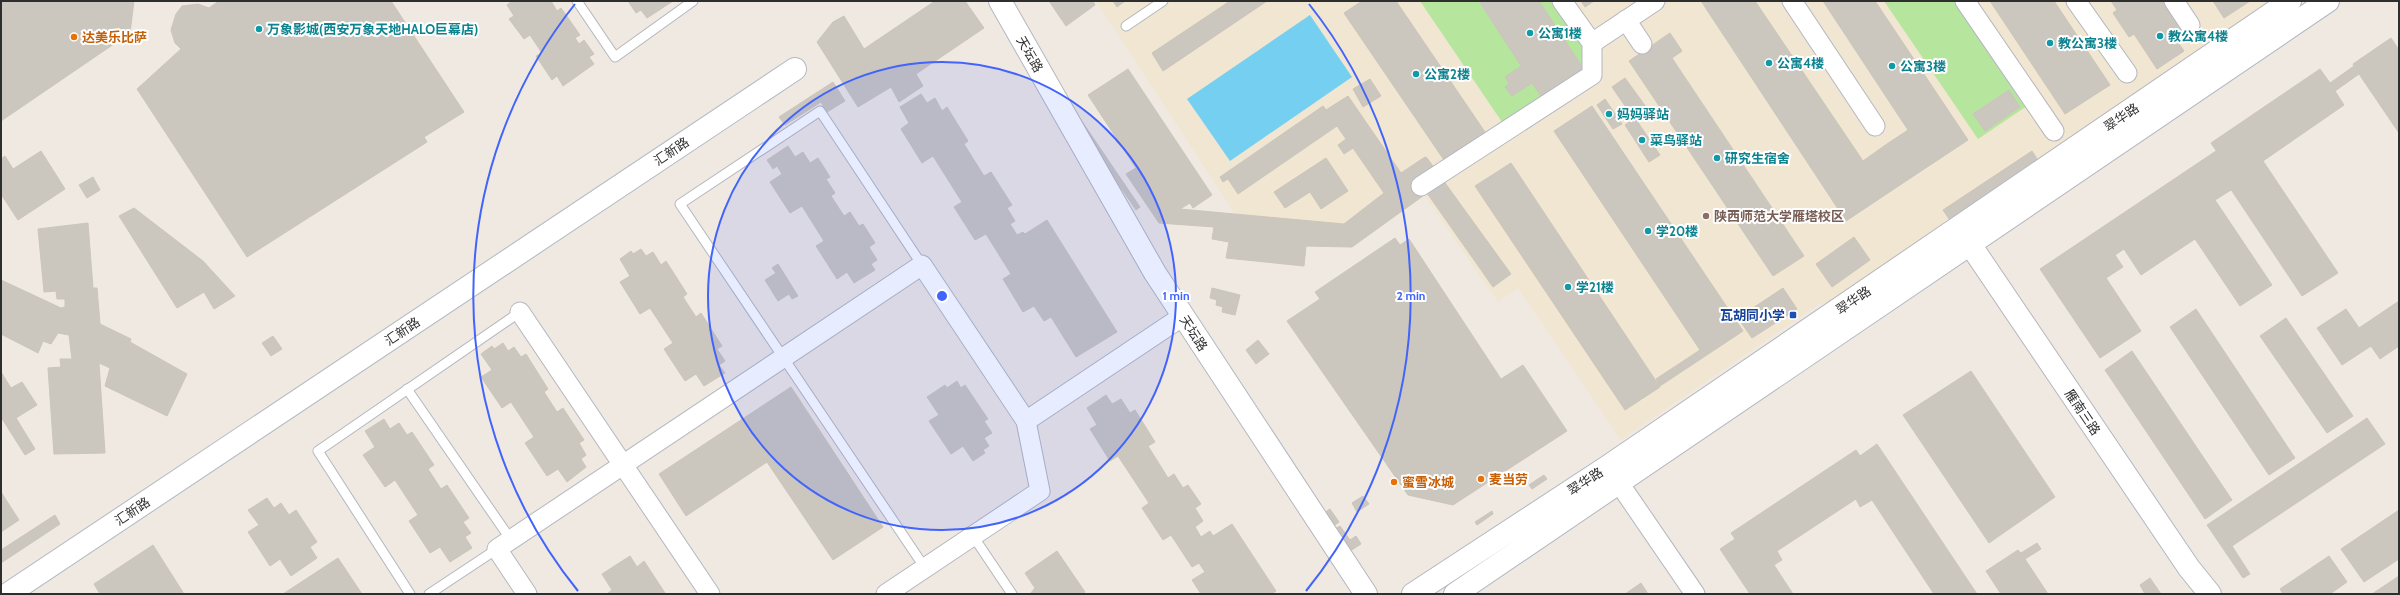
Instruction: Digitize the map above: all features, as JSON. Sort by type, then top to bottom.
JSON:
[{"type":"main road","name":"天坛路","points":[[1000,1],[1155,273],[1366,594]]},
{"type":"main road","name":"翠华路","points":[[1455,594],[1620,483],[2290,1]]},
{"type":"main road","name":"翠华路","points":[[1413,594],[2328,1]]},
{"type":"main road","name":"汇新路","points":[[8,594],[795,69]]},
{"type":"main road","name":"雁南三路","points":[[1964,236],[2185,561],[2210,594]]},
{"type":"street","points":[[1422,186],[1592,75],[1592,43],[1562,1]]},
{"type":"street","points":[[1592,43],[1655,1]]},
{"type":"street","points":[[1792,1],[1875,126]]},
{"type":"street","points":[[1965,1],[2054,131]]},
{"type":"street","points":[[2076,1],[2127,73]]},
{"type":"street","points":[[2174,1],[2190,24]]},
{"type":"street","points":[[1626,20],[1642,44]]},
{"type":"street","points":[[527,594],[504,544],[922,265],[1026,421],[1040,491],[889,593]]},
{"type":"street","points":[[520,312],[710,594]]},
{"type":"street","points":[[1026,421],[1183,316]]},
{"type":"street","points":[[1620,483],[1695,594]]},
{"type":"lane","points":[[577,1],[615,57],[693,1]]},
{"type":"lane","points":[[1126,26],[1163,1]]},
{"type":"lane","points":[[922,265],[820,111],[680,204],[925,568]]},
{"type":"lane","points":[[410,594],[318,451],[520,312]]},
{"type":"lane","points":[[408,389],[504,544],[429,594]]},
{"type":"lane","points":[[973,536],[1012,594]]},
{"type":"shaded area","name":"陕西师范大学雁塔校区","points":[[1096,1],[2277,1],[1832,316],[1822,302],[1621,440],[1518,288],[1498,302],[1425,196],[1358,240],[1249,235]]},
{"type":"green space","points":[[1420,1],[1554,1],[1583,45],[1584,68],[1502,122]]},
{"type":"green space","points":[[1884,1],[1956,1],[2027,106],[1978,139]]},
{"type":"water","points":[[1310,15],[1352,77],[1230,161],[1187,99]]},
{"type":"building","points":[[1,1],[134,1],[130,33],[1,121]]},
{"type":"building","points":[[219,1],[391,1],[464,112],[424,137],[427,142],[247,257],[137,89],[181,49],[175,43],[171,30],[176,14],[182,6],[198,4],[209,8]]},
{"type":"building","points":[[512,1],[551,1],[557,11],[561,8],[580,35],[575,38],[579,44],[584,40],[594,54],[589,57],[594,64],[563,86],[557,76],[552,80],[536,56],[542,53],[530,35],[524,39],[509,19],[514,16],[507,5]]},
{"type":"building","points":[[628,1],[673,1],[647,18],[641,10],[636,13]]},
{"type":"building","points":[[935,1],[965,1],[984,28],[916,74],[923,86],[899,102],[891,87],[858,107],[817,42],[833,22],[844,16],[864,49]]},
{"type":"building","points":[[1049,1],[1093,1],[1095,5],[1066,26]]},
{"type":"building","points":[[1113,1],[1125,1],[1117,7]]},
{"type":"building","points":[[1230,1],[1267,1],[1163,71],[1152,53]]},
{"type":"building","name":"公寓2楼","points":[[1362,1],[1396,1],[1487,135],[1446,163],[1344,13]]},
{"type":"building","name":"公寓1楼","points":[[1479,1],[1539,1],[1585,71],[1543,99],[1532,83],[1512,96],[1505,87],[1509,84],[1505,77],[1521,66]]},
{"type":"building","points":[[1581,1],[1594,1],[1585,7]]},
{"type":"building","name":"公寓4楼","points":[[1701,1],[1755,1],[1863,161],[1884,146],[1906,181],[1846,221]]},
{"type":"building","name":"公寓3楼","points":[[1823,1],[1875,1],[1968,140],[1906,181],[1884,146],[1908,130]]},
{"type":"building","name":"教公寓3楼","points":[[1990,1],[2054,1],[2110,85],[2065,114]]},
{"type":"building","name":"教公寓4楼","points":[[2111,1],[2172,1],[2192,31],[2177,41],[2184,51],[2157,69],[2134,34],[2129,37],[2113,13],[2117,10]]},
{"type":"building","points":[[2213,1],[2250,1],[2224,18]]},
{"type":"building","name":"研究生宿舍","points":[[1670,33],[1682,51],[1672,58],[1804,256],[1773,276],[1629,61]]},
{"type":"building","points":[[2391,38],[2399,50],[2399,133],[2359,74],[2335,91],[2344,105],[2263,161],[2338,273],[2302,296],[2228,185],[2236,180],[2211,143],[2320,69],[2330,83],[2354,66],[2353,64]]},
{"type":"building","points":[[1041,61],[1140,207],[1136,210],[1037,64]]},
{"type":"building","points":[[1128,69],[1212,195],[1193,208],[1190,203],[1180,209],[1344,224],[1384,193],[1353,148],[1344,154],[1338,145],[1346,139],[1337,126],[1238,194],[1228,179],[1223,182],[1220,177],[1323,106],[1326,110],[1348,96],[1401,173],[1425,157],[1427,158],[1511,274],[1493,287],[1427,193],[1352,247],[1306,246],[1304,266],[1226,258],[1229,242],[1212,239],[1214,227],[1159,223],[1126,174],[1136,168],[1088,95]]},
{"type":"building","points":[[1625,78],[1646,107],[1632,116],[1612,87]]},
{"type":"building","points":[[1370,79],[1381,96],[1363,107],[1353,89]]},
{"type":"building","points":[[833,82],[845,101],[827,112],[821,102],[785,125],[779,117]]},
{"type":"building","points":[[2009,90],[2020,107],[1985,131],[1973,114]]},
{"type":"building","points":[[921,94],[927,103],[935,98],[942,111],[947,107],[968,141],[964,144],[984,176],[991,172],[1012,205],[1007,208],[1015,221],[1010,224],[1017,235],[1023,232],[1025,234],[1047,220],[1117,332],[1076,357],[1051,317],[1044,321],[1034,306],[1023,312],[1003,279],[1011,274],[986,234],[975,240],[954,207],[962,202],[933,156],[922,163],[901,129],[909,123],[900,107]]},
{"type":"building","name":"妈妈驿站","points":[[1605,99],[1622,124],[1613,129],[1597,105]]},
{"type":"building","name":"学20楼","points":[[1592,106],[1743,331],[1660,386],[1656,379],[1700,350],[1554,131]]},
{"type":"building","name":"菜鸟驿站","points":[[1635,118],[1660,155],[1649,162],[1625,125]]},
{"type":"building","points":[[788,146],[795,157],[803,152],[810,163],[818,158],[830,177],[826,179],[835,193],[831,196],[844,216],[850,212],[859,226],[863,224],[875,243],[869,247],[877,260],[871,264],[875,270],[854,283],[847,272],[837,279],[816,246],[824,241],[802,206],[790,213],[770,182],[782,174],[777,166],[773,169],[767,160]]},
{"type":"building","points":[[41,151],[65,189],[18,220],[1,194],[1,159],[5,156],[13,169]]},
{"type":"building","points":[[2032,151],[2046,173],[1958,232],[1943,210]]},
{"type":"building","points":[[2216,151],[2235,180],[2227,185],[2231,190],[2215,200],[2272,285],[2240,306],[2195,239],[2141,275],[2124,249],[2115,255],[2123,267],[2106,278],[2141,331],[2100,358],[2040,269]]},
{"type":"building","points":[[1326,158],[1348,191],[1321,209],[1310,192],[1285,208],[1274,192]]},
{"type":"building","name":"学21楼","points":[[1511,163],[1660,387],[1625,410],[1475,186]]},
{"type":"building","points":[[93,177],[100,190],[87,198],[79,185]]},
{"type":"building","points":[[134,208],[203,261],[235,296],[214,309],[204,292],[177,308],[119,216]]},
{"type":"building","points":[[88,223],[93,288],[97,288],[100,324],[131,339],[130,342],[187,374],[167,416],[105,386],[110,368],[99,363],[105,453],[54,454],[48,368],[61,367],[60,359],[72,359],[69,335],[58,333],[51,344],[43,341],[38,353],[1,334],[1,280],[61,308],[65,307],[65,299],[57,299],[56,291],[44,292],[38,229]]},
{"type":"building","points":[[1854,237],[1870,260],[1832,287],[1816,264]]},
{"type":"building","points":[[1395,238],[1400,245],[1409,239],[1501,379],[1523,365],[1567,431],[1453,505],[1408,495],[1287,321],[1320,299],[1315,292]]},
{"type":"building","points":[[641,249],[646,256],[653,252],[661,265],[666,261],[687,294],[683,297],[696,317],[701,313],[722,346],[717,349],[725,361],[719,365],[725,373],[704,386],[696,374],[685,381],[664,349],[673,343],[650,308],[640,314],[620,282],[630,276],[620,259],[631,251],[633,254]]},
{"type":"building","points":[[778,264],[798,296],[792,299],[789,294],[778,301],[765,280],[776,273],[772,268]]},
{"type":"building","points":[[1212,288],[1240,295],[1235,315],[1222,312],[1223,307],[1216,305],[1217,300],[1210,298]]},
{"type":"building","points":[[1783,288],[1797,309],[1752,338],[1738,318]]},
{"type":"building","points":[[2399,301],[2399,346],[2380,359],[2371,346],[2342,365],[2317,328],[2346,309],[2359,328]]},
{"type":"building","points":[[2196,309],[2295,458],[2269,475],[2170,327]]},
{"type":"building","points":[[2286,318],[2353,416],[2327,433],[2260,336]]},
{"type":"building","points":[[273,336],[282,349],[271,356],[262,343]]},
{"type":"building","points":[[1258,340],[1269,354],[1256,364],[1246,350]]},
{"type":"building","points":[[503,343],[508,351],[514,347],[521,357],[526,354],[548,389],[544,392],[557,412],[563,408],[584,440],[579,443],[586,455],[581,459],[586,467],[567,482],[558,469],[547,476],[525,443],[534,437],[511,402],[502,408],[481,377],[492,370],[481,354],[492,346],[494,349]]},
{"type":"building","points":[[2132,351],[2232,500],[2205,519],[2105,370]]},
{"type":"building","points":[[1971,371],[2055,497],[1989,543],[1903,415]]},
{"type":"building","points":[[1,372],[11,388],[22,382],[37,405],[16,418],[35,449],[25,455],[1,417]]},
{"type":"building","points":[[957,381],[961,388],[965,385],[988,419],[984,421],[992,433],[984,438],[989,446],[983,450],[985,453],[973,461],[963,446],[951,454],[929,421],[939,415],[927,397],[945,385],[947,388]]},
{"type":"building","points":[[791,387],[883,527],[833,560],[767,462],[686,516],[659,474]]},
{"type":"building","points":[[1106,395],[1112,404],[1121,399],[1130,413],[1135,410],[1155,442],[1148,446],[1168,478],[1174,474],[1183,488],[1188,485],[1201,504],[1195,508],[1203,521],[1195,527],[1201,537],[1210,531],[1213,536],[1232,524],[1276,591],[1271,594],[1201,594],[1192,580],[1205,572],[1199,563],[1192,567],[1171,535],[1163,540],[1142,508],[1149,503],[1118,456],[1110,461],[1090,429],[1097,425],[1087,408]]},
{"type":"building","points":[[2367,418],[2385,444],[2232,546],[2250,574],[2243,578],[2207,525]]},
{"type":"building","points":[[384,419],[390,429],[399,423],[407,435],[412,432],[434,465],[428,469],[441,489],[447,485],[469,518],[463,522],[471,533],[465,537],[472,548],[450,562],[440,547],[430,553],[409,521],[418,515],[395,480],[385,487],[363,455],[375,447],[365,431]]},
{"type":"building","points":[[1877,444],[1977,594],[1934,594],[1872,500],[1860,507],[1856,499],[1777,551],[1782,560],[1774,565],[1793,594],[1750,594],[1720,549],[1735,539],[1731,533],[1856,450],[1860,456]]},
{"type":"building","points":[[1544,475],[1547,479],[1532,489],[1529,485]]},
{"type":"building","points":[[1,492],[19,520],[1,532]]},
{"type":"building","points":[[1363,496],[1369,504],[1357,512],[1352,503]]},
{"type":"building","points":[[267,498],[274,508],[281,503],[289,515],[296,510],[317,542],[310,547],[317,558],[291,576],[280,559],[270,566],[248,532],[259,525],[248,510]]},
{"type":"building","points":[[1330,509],[1339,522],[1331,528],[1321,515]]},
{"type":"building","points":[[2399,510],[2399,559],[2364,582],[2341,549]]},
{"type":"building","points":[[1492,511],[1493,514],[1477,525],[1475,522]]},
{"type":"building","points":[[55,515],[60,524],[1,563],[1,550]]},
{"type":"building","points":[[1340,526],[1350,540],[1356,536],[1361,544],[1347,553],[1333,530]]},
{"type":"building","points":[[2037,543],[2041,549],[2025,559],[2048,594],[2001,594],[1986,571],[2018,550],[2021,553]]},
{"type":"building","points":[[153,545],[184,594],[100,594],[94,584]]},
{"type":"building","points":[[1057,551],[1085,592],[1082,594],[1030,594],[1035,588],[1025,573]]},
{"type":"building","points":[[630,556],[637,567],[644,561],[665,593],[607,594],[612,590],[602,574]]},
{"type":"building","points":[[2329,556],[2347,582],[2330,594],[2283,594],[2280,589]]},
{"type":"building","points":[[338,558],[362,594],[283,594]]},
{"type":"building","points":[[2399,576],[2399,594],[2372,594]]},
{"type":"building","points":[[2150,578],[2161,594],[2145,594],[2140,585]]},
{"type":"building","points":[[1641,583],[1648,594],[1625,594]]},
{"type":"place","name":"万象影城(西安万象天地HALO巨幕店)","points":[[259,29]]},
{"type":"place","name":"公寓1楼","points":[[1530,33]]},
{"type":"place","name":"教公寓4楼","points":[[2160,36]]},
{"type":"place","name":"达美乐比萨","points":[[74,37]]},
{"type":"place","name":"教公寓3楼","points":[[2050,43]]},
{"type":"place","name":"公寓4楼","points":[[1769,63]]},
{"type":"place","name":"公寓3楼","points":[[1892,66]]},
{"type":"place","name":"公寓2楼","points":[[1416,74]]},
{"type":"place","name":"妈妈驿站","points":[[1609,114]]},
{"type":"place","name":"菜鸟驿站","points":[[1642,140]]},
{"type":"place","name":"研究生宿舍","points":[[1717,158]]},
{"type":"place","name":"陕西师范大学雁塔校区","points":[[1706,216]]},
{"type":"place","name":"学20楼","points":[[1648,231]]},
{"type":"place","name":"学21楼","points":[[1568,287]]},
{"type":"place","name":"瓦胡同小学","points":[[1793,315]]},
{"type":"place","name":"麦当劳","points":[[1481,479]]},
{"type":"place","name":"蜜雪冰城","points":[[1394,482]]}]
